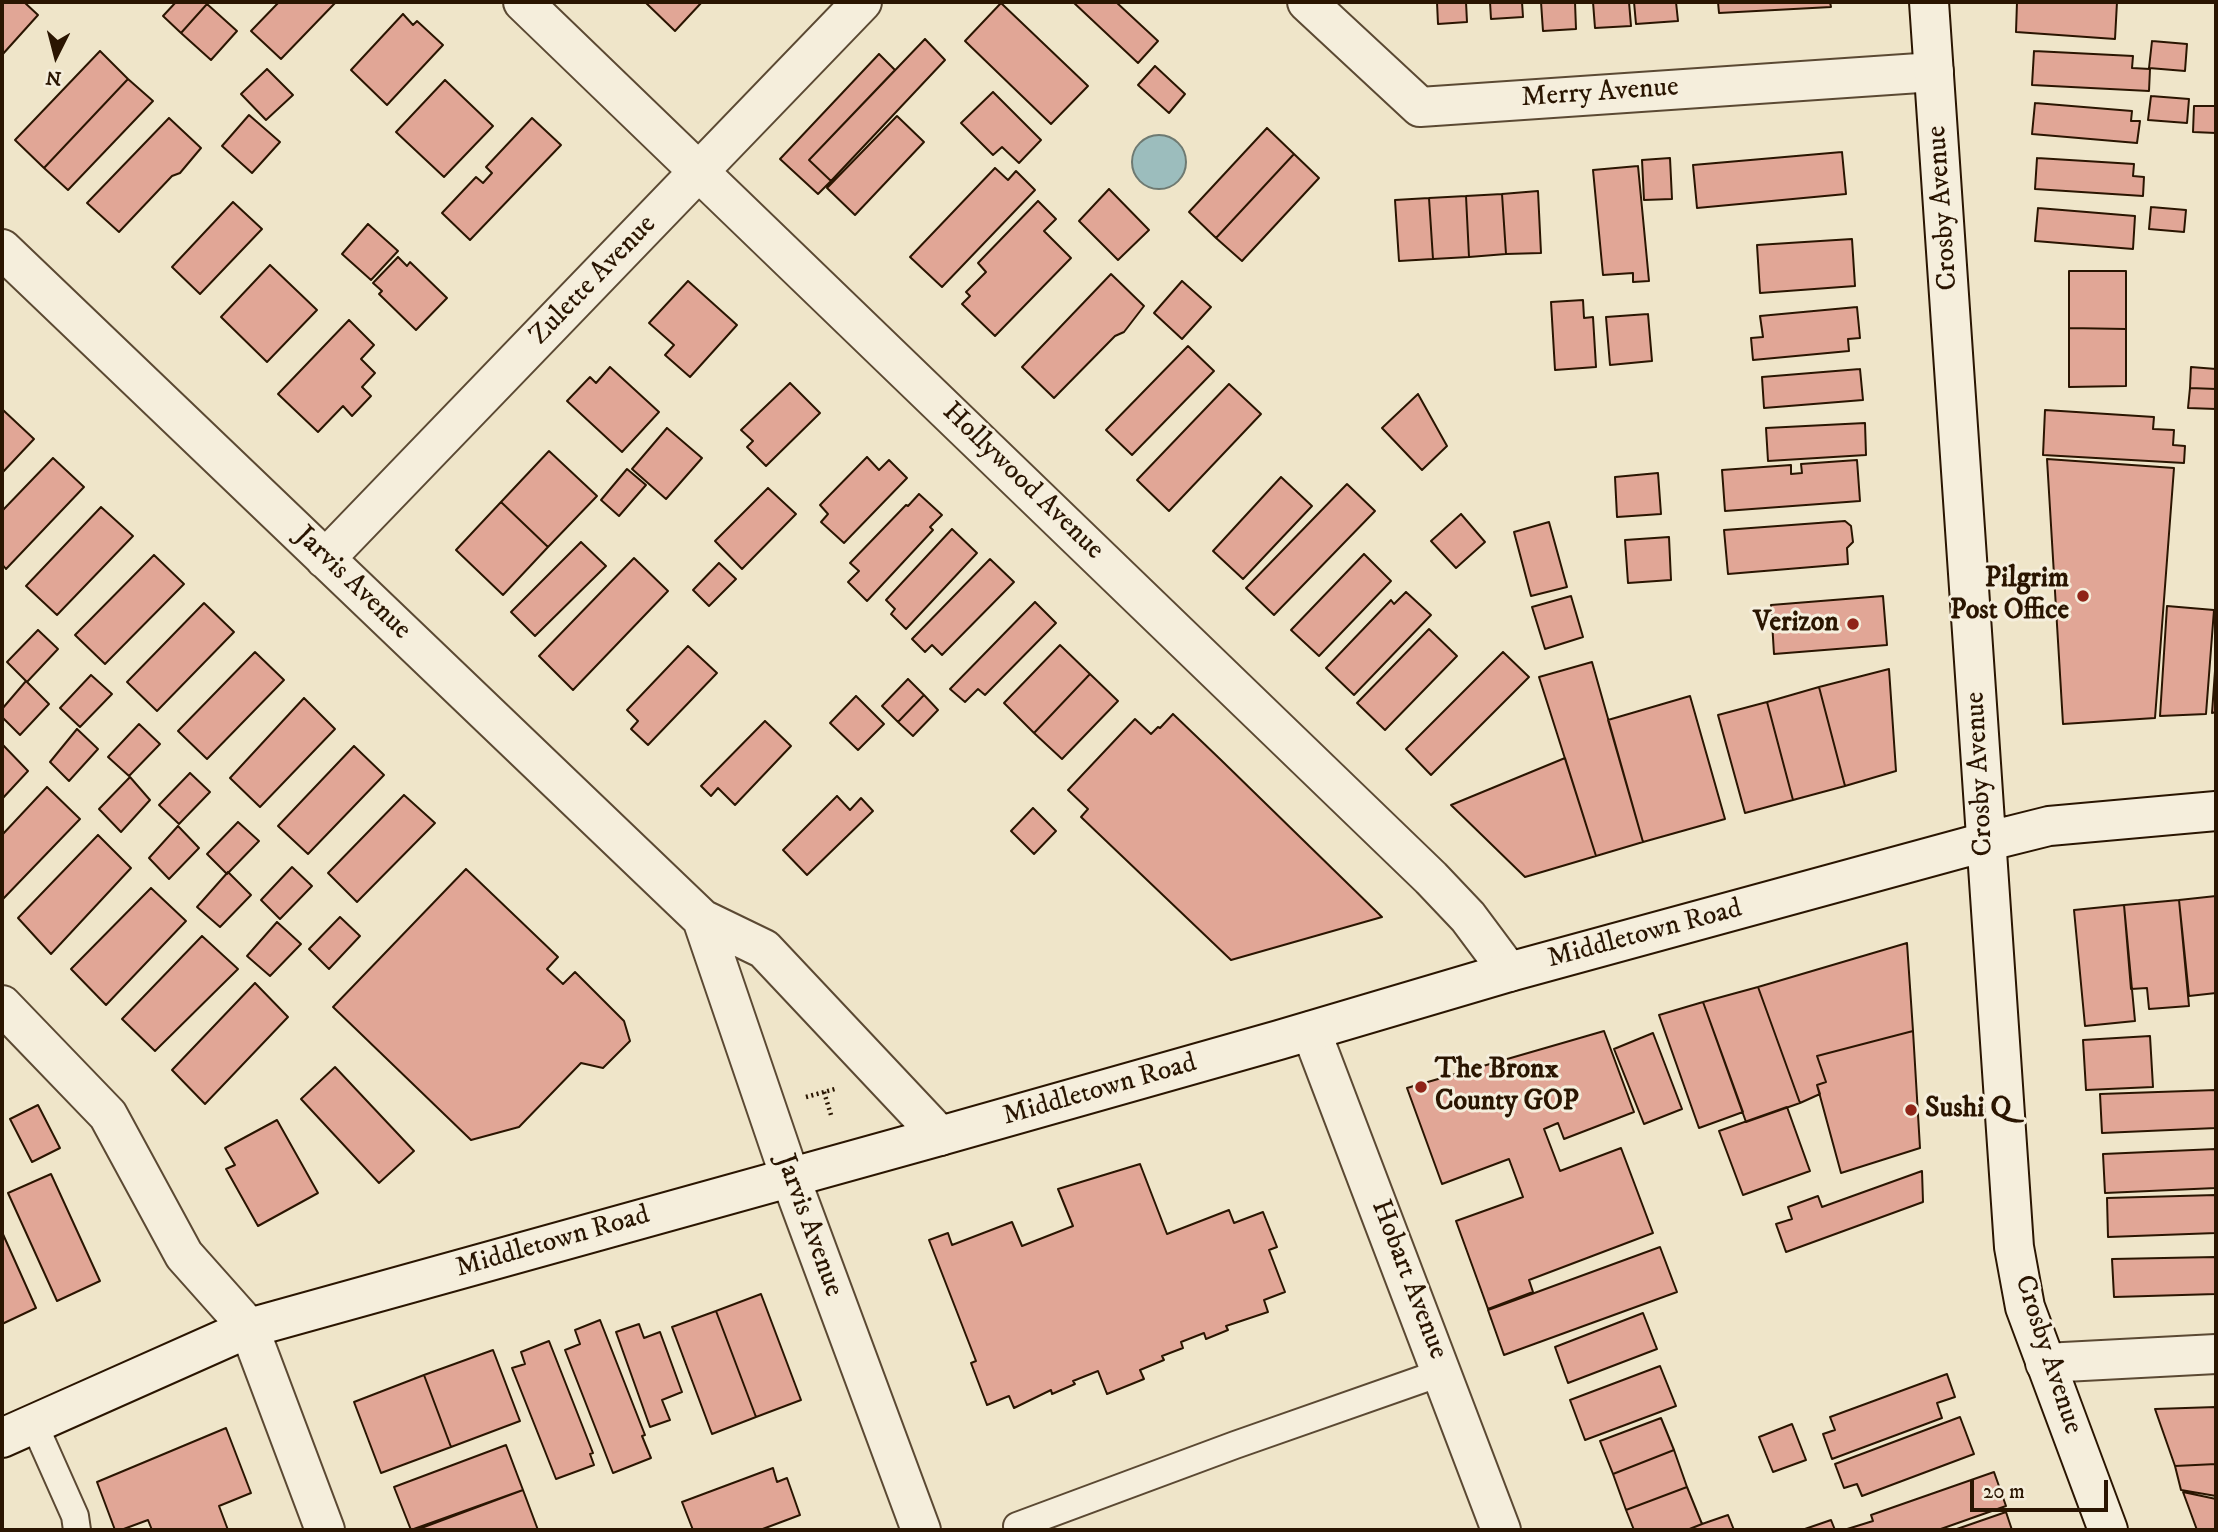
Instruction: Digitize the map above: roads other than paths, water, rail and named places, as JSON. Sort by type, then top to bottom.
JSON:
[{"type":"street","name":"Hollywood Avenue","points":[[523,2],[1431,878],[1468,917],[1509,972]]},
{"type":"street","name":"Zulette Avenue","points":[[325,559],[862,2]]},
{"type":"street","name":"Merry Avenue","points":[[1307,2],[1420,107],[1934,72]]},
{"type":"street","name":"Crosby Avenue","points":[[1929,2],[2014,1247],[2025,1307],[2108,1530]]},
{"type":"street","name":"Jarvis Avenue","points":[[2,249],[702,919],[764,949],[940,1136]]},
{"type":"street","name":"Middletown Road","points":[[18,1431],[249,1328],[940,1136],[1509,972],[2049,826],[2216,811]]},
{"type":"street","name":"Jarvis Avenue","points":[[702,919],[790,1177],[921,1530]]},
{"type":"street","points":[[2,1005],[108,1115],[184,1255],[249,1328],[325,1530]]},
{"type":"street","name":"Hobart Avenue","points":[[1311,1031],[1443,1371],[1501,1530]]},
{"type":"street","points":[[2045,1363],[2216,1354]]},
{"type":"lane","points":[[1017,1526],[1443,1371]]},
{"type":"lane","points":[[18,1431],[75,1516],[77,1530]]},
{"type":"water","points":[[1159,135],[1178,143],[1186,162],[1178,181],[1159,189],[1140,181],[1132,162],[1140,143]]},
{"type":"place","name":"Pilgrim Post Office","points":[[2083,596]]},
{"type":"place","name":"Verizon","points":[[1853,624]]},
{"type":"place","name":"The Bronx County GOP","points":[[1421,1087]]},
{"type":"place","name":"Sushi Q","points":[[1911,1110]]}]
